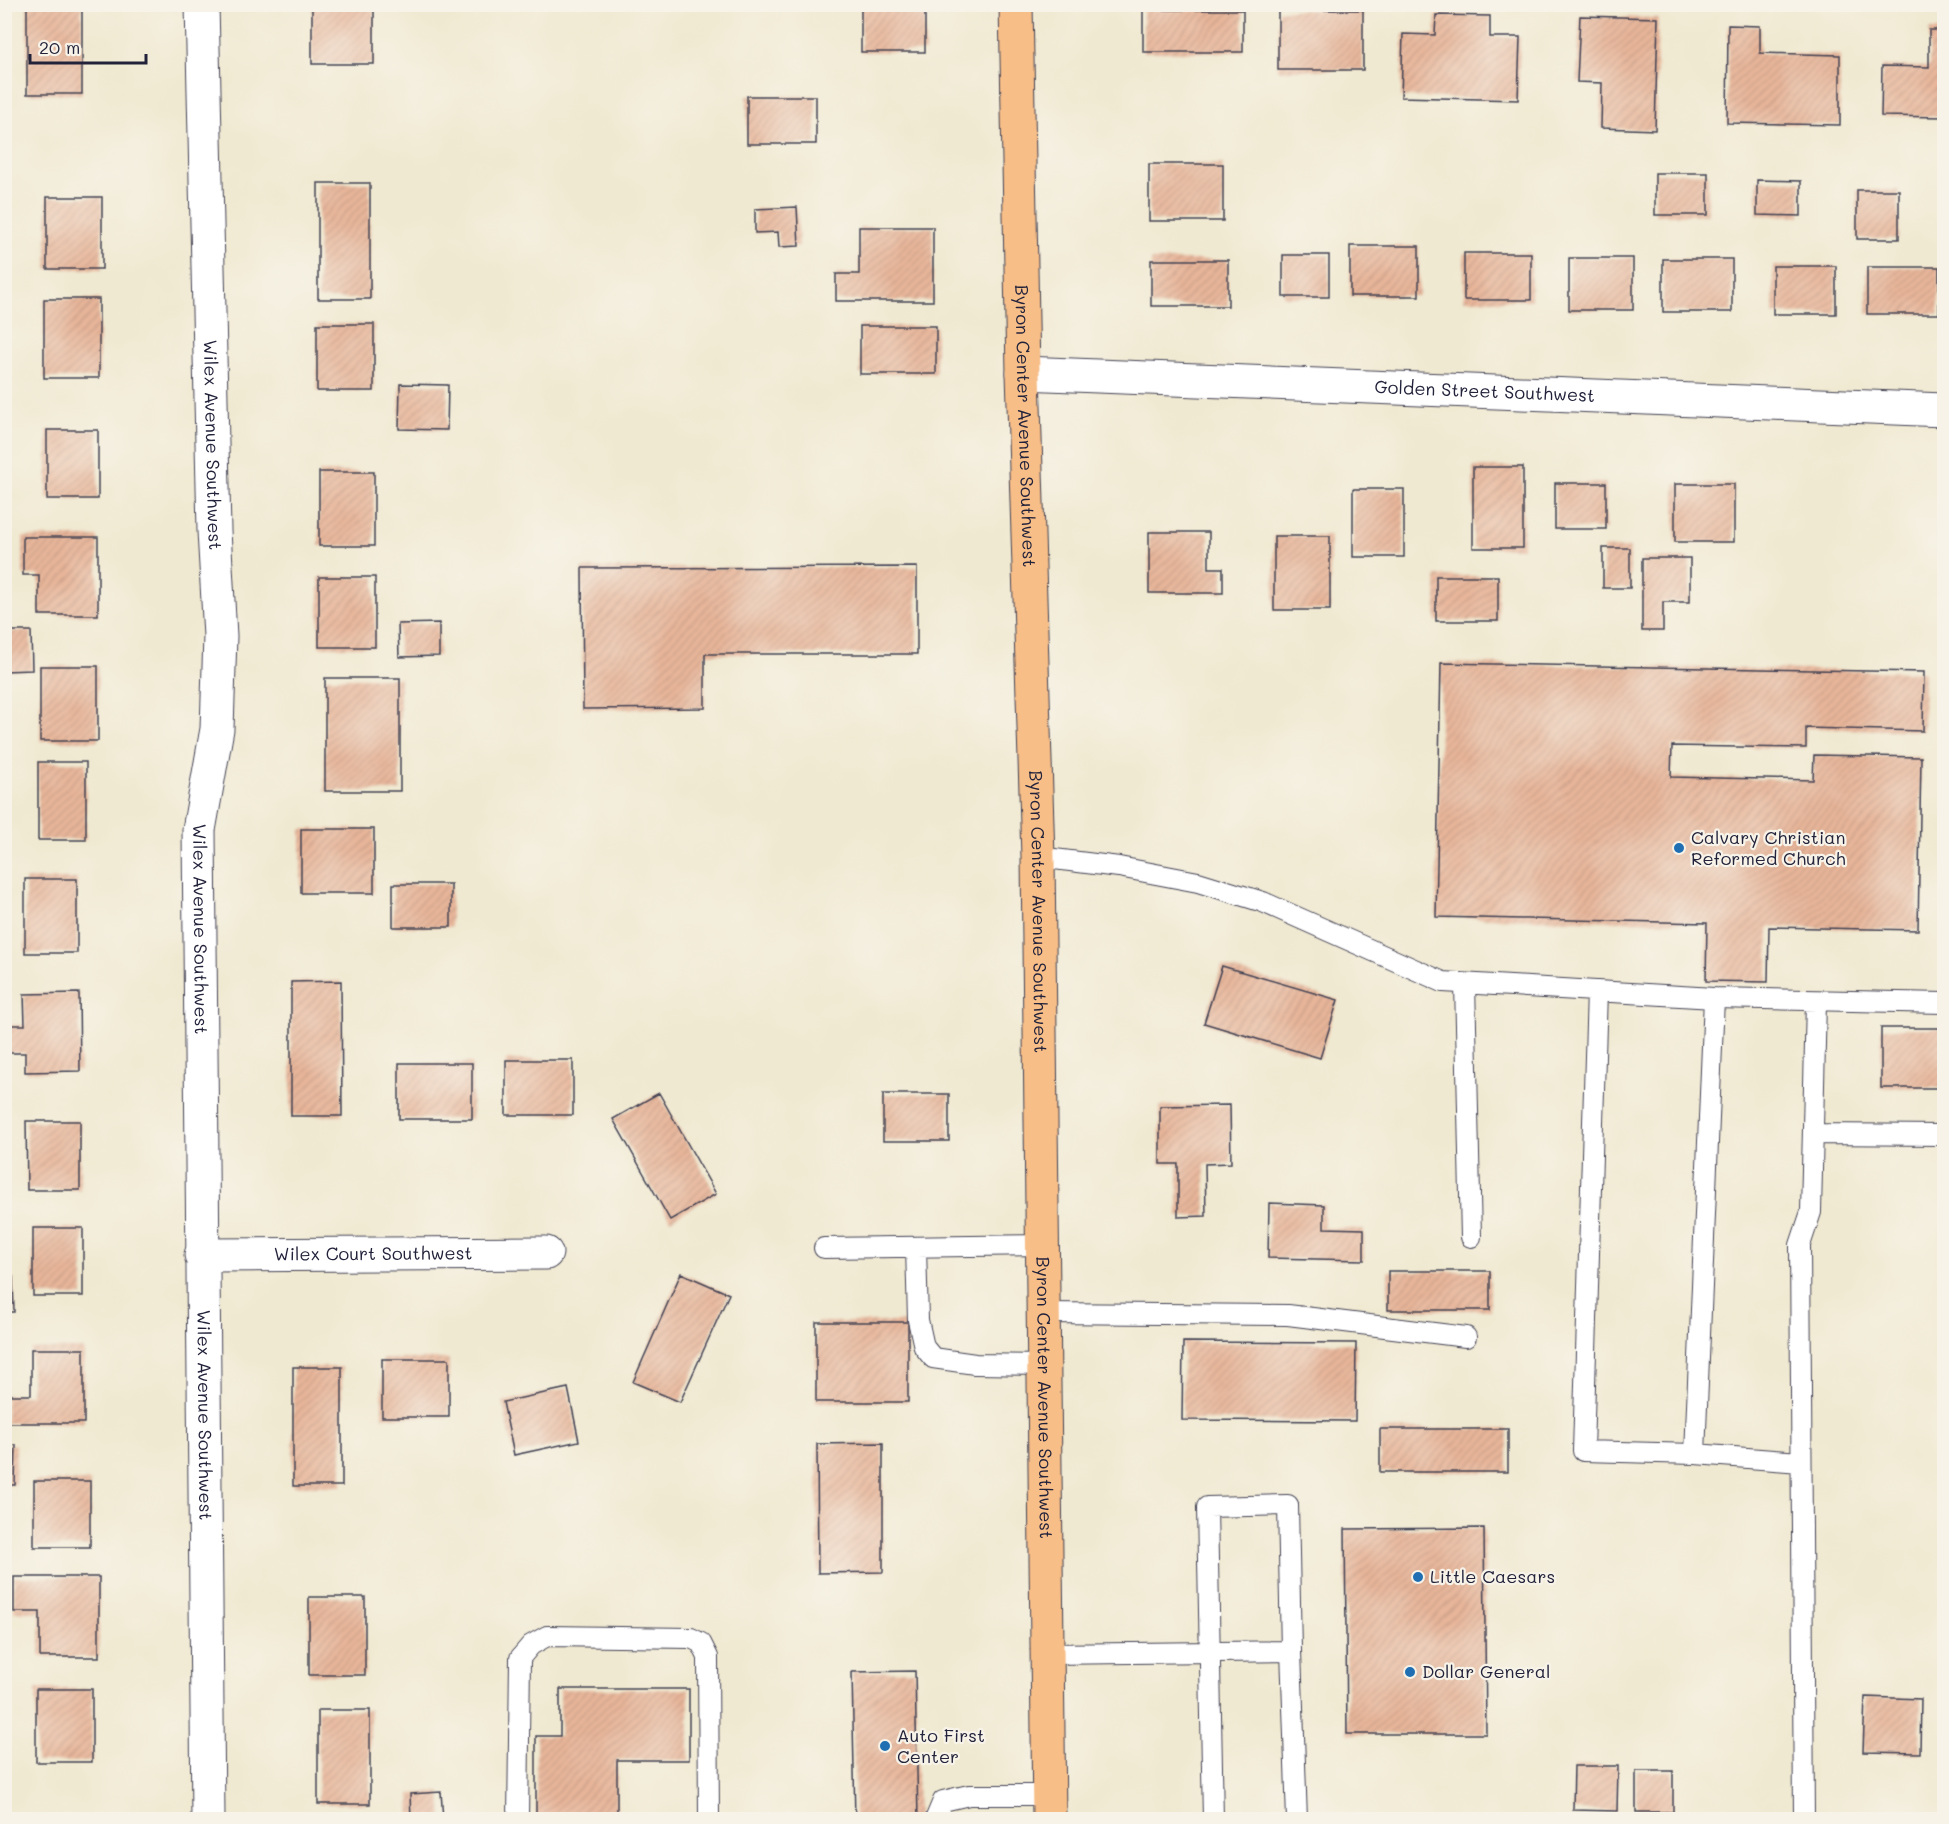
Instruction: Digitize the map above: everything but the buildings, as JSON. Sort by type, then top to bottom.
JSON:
[{"type":"main road","name":"Byron Center Avenue Southwest","points":[[1016,4],[1023,373],[1038,857],[1048,1807]]},
{"type":"street","name":"Wilex Avenue Southwest","points":[[202,4],[214,531],[220,636],[217,729],[199,830],[201,1255],[208,1820]]},
{"type":"street","name":"Golden Street Southwest","points":[[1023,373],[1944,411]]},
{"type":"street","name":"Wilex Court Southwest","points":[[201,1255],[546,1253]]},
{"type":"lane","points":[[1038,857],[1119,867],[1198,882],[1263,902],[1443,982],[1714,998],[1944,1003]]},
{"type":"lane","points":[[1465,984],[1471,1237]]},
{"type":"lane","points":[[1597,991],[1583,1451],[1695,1454],[1800,1462]]},
{"type":"lane","points":[[1695,1454],[1714,998]]},
{"type":"lane","points":[[1804,1820],[1800,1245],[1811,1212],[1815,1134],[1816,1001]]},
{"type":"lane","points":[[1815,1134],[1944,1135]]},
{"type":"lane","points":[[824,1248],[1042,1245]]},
{"type":"lane","points":[[916,1247],[918,1320],[924,1347],[933,1358],[975,1364],[1044,1365]]},
{"type":"lane","points":[[1043,1313],[1288,1315],[1466,1337]]},
{"type":"lane","points":[[1213,1820],[1207,1507],[1288,1505],[1297,1820]]},
{"type":"lane","points":[[518,1820],[519,1658],[531,1645],[547,1636],[691,1638],[701,1643],[708,1657],[709,1820]]},
{"type":"lane","points":[[1047,1654],[1291,1651]]},
{"type":"lane","points":[[935,1820],[943,1801],[969,1794],[1048,1807]]},
{"type":"place","name":"Calvary Christian Reformed Church","points":[[1679,848]]},
{"type":"place","name":"Little Caesars","points":[[1418,1577]]},
{"type":"place","name":"Dollar General","points":[[1410,1672]]},
{"type":"place","name":"Auto First Center","points":[[885,1746]]}]
